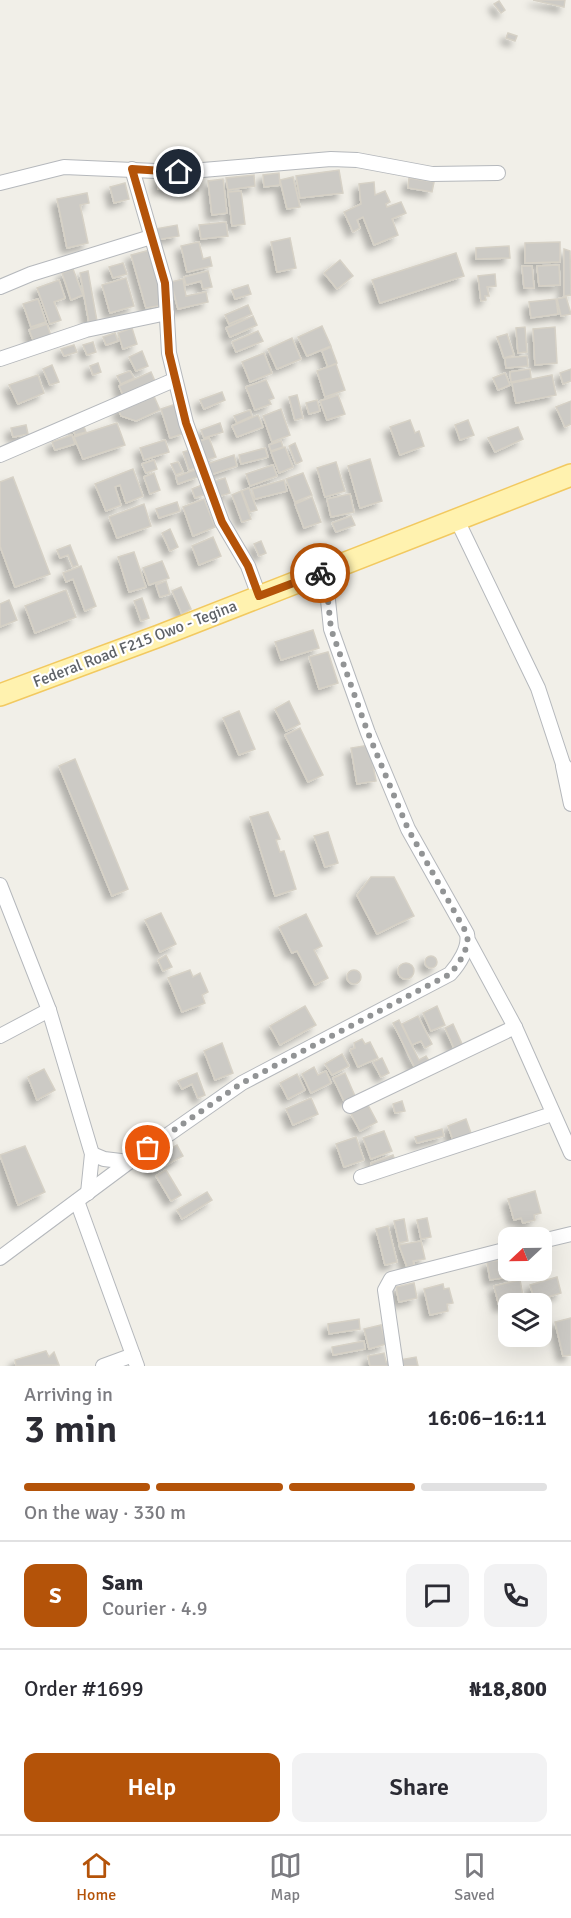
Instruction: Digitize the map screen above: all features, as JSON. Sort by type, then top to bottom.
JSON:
[{"type":"main road","name":"Federal Road F215 Owo - Tegina","points":[[0,695],[159,636],[571,475]]},
{"type":"street","points":[[0,183],[64,167],[224,170],[331,159],[357,160],[432,174],[498,173]]},
{"type":"street","points":[[132,169],[165,283],[169,353],[174,380],[222,522],[248,566],[259,596]]},
{"type":"street","points":[[0,287],[151,237]]},
{"type":"street","points":[[0,359],[86,330],[167,313]]},
{"type":"street","points":[[0,455],[174,380]]},
{"type":"street","points":[[457,520],[538,688],[567,769],[571,804]]},
{"type":"street","points":[[325,571],[331,629],[368,733],[408,829],[467,934],[469,942],[514,1027],[571,1153]]},
{"type":"street","points":[[0,885],[5,912],[49,1010],[92,1154],[82,1197],[135,1360],[103,1366]]},
{"type":"street","points":[[0,1258],[129,1162],[242,1083],[450,974],[456,968],[469,942]]},
{"type":"street","points":[[0,1036],[49,1010]]},
{"type":"street","points":[[350,1106],[514,1027]]},
{"type":"street","points":[[361,1177],[552,1114]]},
{"type":"street","points":[[92,1154],[129,1162]]},
{"type":"street","points":[[552,1239],[571,1234]]},
{"type":"street","points":[[396,1366],[385,1290],[391,1279],[498,1252]]},
{"type":"building","points":[[533,0],[565,0],[564,7]]},
{"type":"building","points":[[499,1],[505,10],[501,13],[494,4]]},
{"type":"building","points":[[508,33],[517,36],[515,41],[506,38]]},
{"type":"building","points":[[339,170],[343,193],[300,198],[296,176]]},
{"type":"building","points":[[279,173],[280,185],[264,187],[263,175]]},
{"type":"building","points":[[254,175],[255,186],[228,190],[226,178]]},
{"type":"building","points":[[293,177],[300,207],[287,209],[280,180]]},
{"type":"building","points":[[409,178],[434,182],[432,192],[408,188]]},
{"type":"building","points":[[158,179],[198,180],[198,191],[158,189]]},
{"type":"building","points":[[223,179],[227,213],[212,215],[208,181]]},
{"type":"building","points":[[374,182],[375,195],[385,191],[390,202],[386,204],[387,207],[401,202],[406,213],[392,219],[398,235],[374,245],[363,217],[357,220],[360,228],[353,232],[344,212],[361,204],[359,184]]},
{"type":"building","points":[[125,183],[129,199],[114,203],[110,187]]},
{"type":"building","points":[[241,191],[245,224],[232,226],[228,192]]},
{"type":"building","points":[[87,193],[89,203],[80,205],[88,243],[67,248],[57,199]]},
{"type":"building","points":[[226,222],[228,236],[201,239],[199,225]]},
{"type":"building","points":[[177,225],[179,236],[157,240],[155,229]]},
{"type":"building","points":[[290,238],[296,268],[277,272],[271,242]]},
{"type":"building","points":[[199,242],[203,259],[210,257],[212,266],[187,272],[181,246]]},
{"type":"building","points":[[560,242],[560,262],[525,263],[525,243]]},
{"type":"building","points":[[509,246],[510,258],[476,259],[476,248]]},
{"type":"building","points":[[564,249],[570,251],[571,295],[564,296]]},
{"type":"building","points":[[150,250],[163,305],[146,308],[131,255]]},
{"type":"building","points":[[456,253],[464,276],[380,303],[372,280]]},
{"type":"building","points":[[340,260],[353,276],[337,289],[324,273]]},
{"type":"building","points":[[123,263],[127,274],[113,278],[109,267]]},
{"type":"building","points":[[559,265],[560,285],[539,286],[537,266]]},
{"type":"building","points":[[522,266],[532,266],[534,288],[524,288]]},
{"type":"building","points":[[73,269],[83,295],[71,300],[62,273]]},
{"type":"building","points":[[88,271],[97,321],[89,323],[80,273]]},
{"type":"building","points":[[208,271],[212,287],[203,289],[201,281],[186,285],[184,277]]},
{"type":"building","points":[[495,274],[496,286],[487,287],[489,296],[485,296],[486,300],[481,301],[478,276]]},
{"type":"building","points":[[126,278],[134,306],[110,313],[102,285]]},
{"type":"building","points":[[183,279],[186,296],[206,292],[208,302],[178,309],[171,282]]},
{"type":"building","points":[[59,280],[65,298],[54,302],[61,320],[50,324],[37,288]]},
{"type":"building","points":[[248,285],[251,294],[235,299],[232,290]]},
{"type":"building","points":[[566,297],[571,314],[561,316],[557,299]]},
{"type":"building","points":[[38,299],[46,322],[31,327],[23,304]]},
{"type":"building","points":[[556,299],[558,314],[531,318],[529,302]]},
{"type":"building","points":[[248,305],[252,314],[229,324],[225,315]]},
{"type":"building","points":[[253,316],[257,325],[230,337],[226,328]]},
{"type":"building","points":[[47,324],[51,336],[34,342],[29,330]]},
{"type":"building","points":[[322,326],[331,346],[307,356],[298,337]]},
{"type":"building","points":[[525,327],[527,352],[518,353],[516,328]]},
{"type":"building","points":[[555,327],[557,363],[535,365],[533,329]]},
{"type":"building","points":[[132,328],[137,344],[123,349],[118,333]]},
{"type":"building","points":[[258,331],[263,341],[236,352],[232,342]]},
{"type":"building","points":[[115,333],[118,341],[106,345],[103,337]]},
{"type":"building","points":[[507,334],[514,355],[504,358],[497,337]]},
{"type":"building","points":[[292,338],[301,359],[277,369],[268,349]]},
{"type":"building","points":[[93,342],[96,352],[87,355],[83,345]]},
{"type":"building","points":[[74,345],[77,352],[64,356],[61,349]]},
{"type":"building","points":[[331,347],[337,363],[328,367],[322,351]]},
{"type":"building","points":[[142,351],[148,366],[136,371],[129,357]]},
{"type":"building","points":[[264,353],[272,373],[250,382],[242,362]]},
{"type":"building","points":[[527,356],[528,366],[506,368],[505,358]]},
{"type":"building","points":[[98,363],[101,372],[93,375],[90,366]]},
{"type":"building","points":[[336,364],[345,390],[325,397],[317,371]]},
{"type":"building","points":[[52,365],[59,382],[50,385],[43,369]]},
{"type":"building","points":[[530,369],[531,378],[511,382],[510,372]]},
{"type":"building","points":[[571,369],[571,381],[563,384],[560,373]]},
{"type":"building","points":[[130,371],[134,378],[121,384],[117,376]]},
{"type":"building","points":[[151,372],[155,381],[123,395],[119,386]]},
{"type":"building","points":[[505,373],[510,385],[498,390],[493,378]]},
{"type":"building","points":[[38,375],[44,393],[18,404],[9,385]]},
{"type":"building","points":[[552,375],[556,395],[516,403],[512,383]]},
{"type":"building","points":[[266,380],[274,398],[269,400],[271,404],[255,410],[246,387]]},
{"type":"building","points":[[222,392],[225,400],[204,409],[200,400]]},
{"type":"building","points":[[153,394],[160,410],[136,421],[121,416],[118,408]]},
{"type":"building","points":[[297,395],[303,418],[295,420],[289,397]]},
{"type":"building","points":[[338,395],[345,414],[327,420],[320,401]]},
{"type":"building","points":[[317,400],[320,411],[309,414],[306,403]]},
{"type":"building","points":[[571,401],[571,424],[565,427],[556,407]]},
{"type":"building","points":[[176,404],[185,433],[170,438],[161,409]]},
{"type":"building","points":[[281,409],[290,435],[272,442],[263,416]]},
{"type":"building","points":[[250,410],[252,416],[237,423],[234,416]]},
{"type":"building","points":[[258,415],[263,427],[237,437],[232,426]]},
{"type":"building","points":[[410,420],[415,433],[419,431],[424,446],[400,455],[390,427]]},
{"type":"building","points":[[468,420],[474,435],[460,440],[455,425]]},
{"type":"building","points":[[117,423],[125,445],[83,459],[74,437]]},
{"type":"building","points":[[220,423],[223,432],[204,438],[201,430]]},
{"type":"building","points":[[83,424],[86,432],[75,435],[73,427]]},
{"type":"building","points":[[26,425],[28,434],[13,437],[11,428]]},
{"type":"building","points":[[518,427],[523,439],[495,452],[488,438]]},
{"type":"building","points":[[72,435],[75,444],[55,450],[52,442]]},
{"type":"building","points":[[209,438],[216,457],[207,460],[200,441]]},
{"type":"building","points":[[165,440],[169,452],[144,460],[140,448]]},
{"type":"building","points":[[281,441],[283,447],[271,451],[269,445]]},
{"type":"building","points":[[295,443],[302,461],[296,464],[289,446]]},
{"type":"building","points":[[285,447],[293,467],[279,473],[271,452]]},
{"type":"building","points":[[265,448],[268,457],[241,464],[239,455]]},
{"type":"building","points":[[190,450],[196,468],[189,470],[183,452]]},
{"type":"building","points":[[234,455],[237,466],[210,475],[207,464]]},
{"type":"building","points":[[370,459],[382,501],[360,508],[348,466]]},
{"type":"building","points":[[154,460],[157,469],[146,473],[142,464]]},
{"type":"building","points":[[178,462],[183,472],[176,475],[171,464]]},
{"type":"building","points":[[336,462],[345,491],[325,497],[317,468]]},
{"type":"building","points":[[273,465],[277,476],[250,486],[246,474]]},
{"type":"building","points":[[133,469],[143,496],[126,503],[120,485],[115,487],[121,505],[106,511],[95,484]]},
{"type":"building","points":[[197,469],[200,476],[178,484],[176,477]]},
{"type":"building","points":[[154,473],[160,490],[150,494],[144,477]]},
{"type":"building","points":[[303,473],[312,495],[295,502],[286,479]]},
{"type":"building","points":[[13,477],[50,574],[15,587],[0,546],[0,482]]},
{"type":"building","points":[[225,478],[230,493],[217,497],[212,482]]},
{"type":"building","points":[[284,480],[287,491],[255,499],[252,489]]},
{"type":"building","points":[[202,485],[206,494],[195,498],[192,489]]},
{"type":"building","points":[[249,488],[257,510],[250,512],[242,491]]},
{"type":"building","points":[[241,491],[251,519],[242,522],[232,495]]},
{"type":"building","points":[[350,494],[354,512],[331,517],[327,499]]},
{"type":"building","points":[[312,497],[321,522],[304,528],[295,504]]},
{"type":"building","points":[[204,499],[215,527],[193,536],[183,507]]},
{"type":"building","points":[[177,502],[180,511],[159,518],[156,509]]},
{"type":"building","points":[[144,504],[151,526],[117,538],[109,517]]},
{"type":"building","points":[[351,516],[355,525],[336,532],[332,523]]},
{"type":"building","points":[[170,529],[178,547],[170,551],[162,533]]},
{"type":"building","points":[[213,537],[221,556],[199,565],[192,546]]},
{"type":"building","points":[[261,541],[266,553],[259,556],[254,544]]},
{"type":"building","points":[[70,545],[78,565],[73,567],[68,555],[60,558],[57,550]]},
{"type":"building","points":[[134,552],[146,587],[129,592],[118,557]]},
{"type":"building","points":[[162,561],[169,578],[149,585],[143,568]]},
{"type":"building","points":[[81,566],[96,606],[85,611],[73,579],[66,582],[63,573]]},
{"type":"building","points":[[166,581],[170,594],[160,597],[156,585]]},
{"type":"building","points":[[181,587],[191,609],[182,614],[172,591]]},
{"type":"building","points":[[66,590],[76,617],[35,633],[25,606]]},
{"type":"building","points":[[142,598],[149,618],[141,621],[134,601]]},
{"type":"building","points":[[9,600],[17,620],[0,627],[0,604]]},
{"type":"building","points":[[313,630],[319,648],[281,660],[275,642]]},
{"type":"building","points":[[328,652],[338,683],[319,689],[309,657]]},
{"type":"building","points":[[289,701],[300,724],[286,731],[275,709]]},
{"type":"building","points":[[239,711],[255,749],[239,755],[223,718]]},
{"type":"building","points":[[300,728],[323,775],[308,782],[285,735]]},
{"type":"building","points":[[369,745],[376,781],[357,784],[351,748]]},
{"type":"building","points":[[75,759],[128,889],[112,896],[59,766]]},
{"type":"building","points":[[268,812],[280,839],[276,840],[280,852],[284,851],[296,889],[275,896],[250,817]]},
{"type":"building","points":[[328,832],[338,863],[325,867],[314,836]]},
{"type":"building","points":[[371,877],[394,877],[414,916],[377,934],[357,895]]},
{"type":"building","points":[[161,913],[176,944],[160,952],[145,920]]},
{"type":"building","points":[[306,914],[322,946],[314,950],[328,978],[315,985],[297,951],[292,953],[279,927]]},
{"type":"building","points":[[166,955],[172,967],[163,971],[158,960]]},
{"type":"building","points":[[433,956],[437,962],[433,968],[429,968],[425,960]]},
{"type":"building","points":[[406,963],[412,965],[414,971],[412,977],[406,979],[400,977],[398,971],[400,965]]},
{"type":"building","points":[[190,970],[193,977],[200,973],[208,992],[202,995],[205,1003],[182,1012],[168,978]]},
{"type":"building","points":[[354,970],[359,972],[361,977],[359,982],[354,984],[349,982],[347,977],[349,972]]},
{"type":"building","points":[[305,1006],[316,1025],[280,1045],[270,1026]]},
{"type":"building","points":[[437,1006],[445,1025],[431,1031],[423,1013]]},
{"type":"building","points":[[418,1016],[432,1044],[425,1048],[421,1041],[412,1045],[402,1024]]},
{"type":"building","points":[[399,1020],[419,1060],[426,1056],[429,1061],[415,1068],[393,1023]]},
{"type":"building","points":[[453,1024],[462,1044],[454,1048],[445,1028]]},
{"type":"building","points":[[362,1039],[365,1044],[370,1042],[378,1058],[358,1067],[350,1050],[355,1048],[354,1043]]},
{"type":"building","points":[[222,1043],[233,1073],[215,1080],[204,1051]]},
{"type":"building","points":[[342,1054],[349,1066],[332,1075],[325,1064]]},
{"type":"building","points":[[382,1058],[389,1073],[381,1077],[373,1062]]},
{"type":"building","points":[[314,1067],[318,1075],[326,1071],[331,1083],[311,1093],[302,1074]]},
{"type":"building","points":[[44,1069],[55,1090],[37,1100],[28,1077]]},
{"type":"building","points":[[197,1073],[205,1095],[198,1098],[192,1084],[182,1089],[178,1081]]},
{"type":"building","points":[[345,1073],[355,1096],[344,1101],[333,1078]]},
{"type":"building","points":[[297,1074],[305,1090],[288,1099],[280,1083]]},
{"type":"building","points":[[311,1098],[318,1114],[293,1125],[286,1109]]},
{"type":"building","points":[[402,1101],[405,1111],[395,1113],[393,1104]]},
{"type":"building","points":[[368,1105],[377,1122],[360,1131],[351,1114]]},
{"type":"building","points":[[466,1119],[472,1136],[454,1143],[448,1126]]},
{"type":"building","points":[[442,1129],[444,1136],[417,1143],[415,1137]]},
{"type":"building","points":[[384,1131],[392,1151],[371,1159],[363,1138]]},
{"type":"building","points":[[356,1137],[364,1160],[344,1167],[336,1144]]},
{"type":"building","points":[[177,1145],[183,1156],[153,1172],[147,1162]]},
{"type":"building","points":[[25,1146],[45,1192],[18,1205],[0,1155]]},
{"type":"building","points":[[393,1155],[396,1163],[374,1172],[371,1163]]},
{"type":"building","points":[[166,1170],[181,1195],[171,1201],[156,1176]]},
{"type":"building","points":[[535,1191],[541,1213],[534,1215],[535,1220],[523,1223],[521,1218],[514,1220],[508,1199]]},
{"type":"building","points":[[207,1192],[212,1200],[182,1219],[177,1210]]},
{"type":"building","points":[[427,1218],[431,1237],[421,1239],[417,1220]]},
{"type":"building","points":[[404,1219],[408,1241],[399,1243],[394,1221]]},
{"type":"building","points":[[388,1226],[397,1262],[385,1265],[376,1229]]},
{"type":"building","points":[[421,1241],[425,1259],[413,1261],[414,1265],[407,1267],[399,1245]]},
{"type":"building","points":[[498,1260],[498,1279],[490,1280],[487,1262]]},
{"type":"building","points":[[557,1277],[561,1293],[552,1296],[552,1293],[532,1293],[530,1285],[552,1281],[552,1278]]},
{"type":"building","points":[[520,1281],[522,1293],[498,1293],[498,1302],[494,1286]]},
{"type":"building","points":[[414,1283],[417,1298],[399,1302],[396,1287]]},
{"type":"building","points":[[443,1284],[444,1289],[449,1288],[453,1303],[447,1304],[448,1311],[430,1315],[424,1289]]},
{"type":"building","points":[[571,1318],[571,1355],[563,1356],[555,1322]]},
{"type":"building","points":[[359,1319],[360,1329],[329,1334],[328,1324]]},
{"type":"building","points":[[381,1325],[386,1344],[369,1349],[364,1329]]},
{"type":"building","points":[[364,1341],[365,1349],[333,1355],[332,1347]]},
{"type":"building","points":[[46,1351],[49,1357],[54,1352],[59,1365],[16,1366],[15,1360]]},
{"type":"building","points":[[384,1353],[386,1362],[390,1360],[391,1366],[370,1366],[368,1356]]},
{"type":"building","points":[[416,1357],[418,1366],[400,1366],[399,1360]]},
{"type":"way so far","points":[[148,1148],[242,1083],[450,974],[456,968],[469,942],[467,934],[408,829],[368,733],[331,629],[325,571],[320,573]]},
{"type":"route","points":[[179,172],[132,169],[165,283],[167,335],[174,380],[208,487],[222,522],[248,566],[259,596],[320,573]]}]
